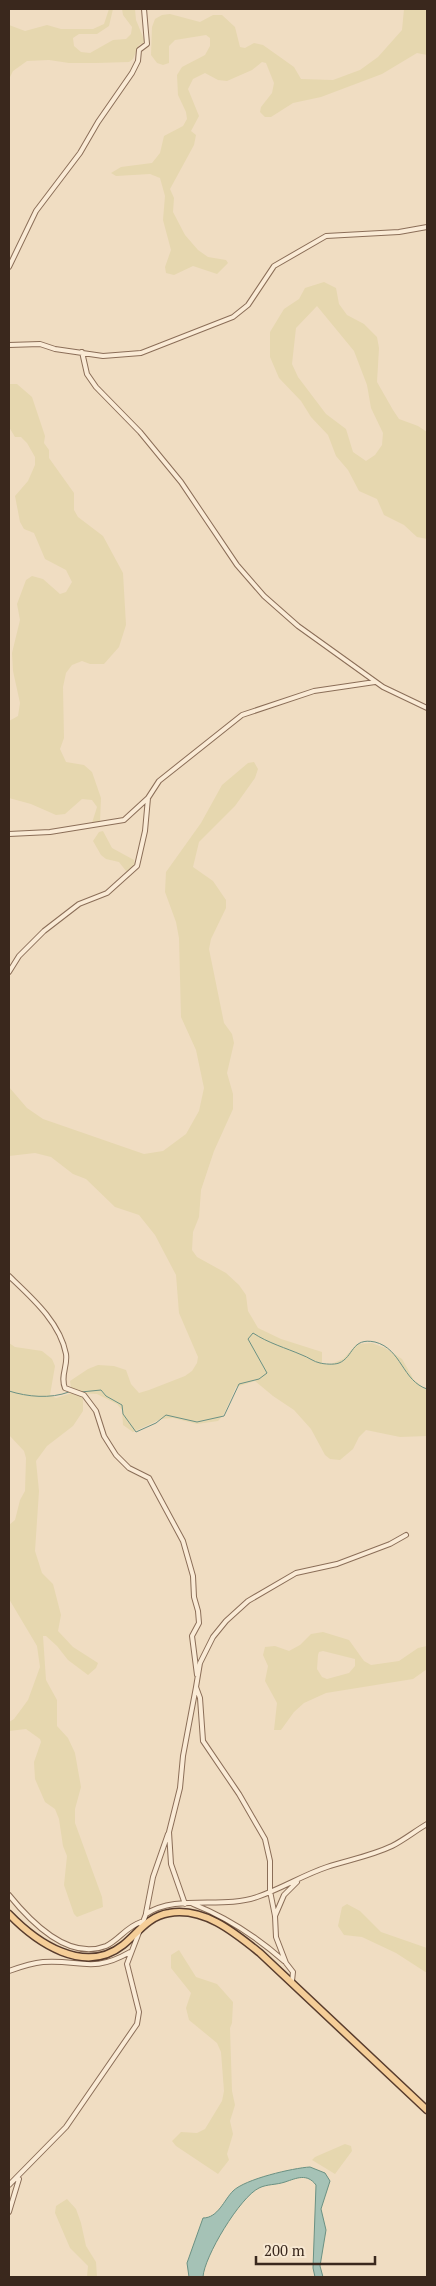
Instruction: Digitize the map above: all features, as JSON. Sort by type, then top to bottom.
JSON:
[{"type":"main road","points":[[9,1914],[27,1932],[60,1951],[87,1957],[112,1952],[153,1918],[167,1913],[184,1912],[216,1921],[239,1935],[292,1981],[427,2110]]},
{"type":"street","points":[[9,267],[36,210],[80,153],[98,122],[132,73],[138,61],[139,50],[147,44],[144,9]]},
{"type":"street","points":[[9,344],[40,344],[54,349],[103,356],[141,353],[215,325],[233,316],[248,305],[274,266],[326,236],[399,232],[427,227]]},
{"type":"street","points":[[82,352],[88,374],[96,387],[140,432],[181,482],[237,566],[264,596],[298,626],[376,682],[427,708]]},
{"type":"street","points":[[9,834],[50,832],[124,820],[148,798],[159,781],[242,715],[314,692],[376,682]]},
{"type":"street","points":[[9,972],[19,956],[44,932],[79,904],[107,893],[137,866],[145,831],[148,798]]},
{"type":"street","points":[[9,1276],[36,1302],[63,1339],[66,1357],[62,1381],[65,1388],[84,1395],[96,1411],[104,1436],[116,1455],[129,1468],[149,1478],[183,1541],[193,1576],[194,1597],[198,1611],[199,1623],[192,1636],[198,1678]]},
{"type":"street","points":[[9,2185],[19,2177],[66,2127],[137,2024],[139,2012],[127,1964],[141,1922],[146,1914],[153,1877],[169,1832],[180,1788],[183,1756],[200,1663],[213,1637],[226,1621],[248,1601],[296,1573],[336,1564],[390,1544],[406,1535]]},
{"type":"street","points":[[196,1688],[200,1698],[203,1741],[239,1794],[265,1839],[270,1860],[270,1891],[275,1916],[276,1937],[286,1963]]},
{"type":"street","points":[[146,1914],[161,1906],[176,1903],[229,1902],[257,1898],[326,1867],[354,1860],[391,1846],[427,1824]]},
{"type":"street","points":[[169,1832],[171,1864],[185,1904]]},
{"type":"street","points":[[275,1916],[284,1895],[298,1881]]},
{"type":"street","points":[[9,1895],[24,1913],[48,1934],[62,1942],[78,1947],[99,1948],[108,1945],[132,1925],[141,1922]]},
{"type":"street","points":[[193,1904],[226,1920],[268,1947],[293,1972],[292,1981]]},
{"type":"street","points":[[9,1970],[45,1962],[92,1966],[118,1959],[130,1952]]},
{"type":"street","points":[[9,2212],[19,2177]]},
{"type":"shaded area","points":[[109,9],[113,9],[109,26],[97,34],[79,34],[73,38],[74,46],[81,52],[90,53],[113,40],[126,39],[131,34],[132,27],[123,15],[122,9],[135,9],[136,20],[145,42],[139,45],[133,59],[129,62],[69,63],[49,60],[27,61],[13,71],[9,79],[9,25],[25,31],[47,25],[61,29],[93,29],[104,24]]},
{"type":"shaded area","points":[[404,9],[427,9],[427,55],[417,53],[382,74],[321,97],[293,103],[271,117],[265,117],[260,112],[261,107],[272,93],[274,83],[266,63],[262,62],[252,70],[227,81],[218,80],[205,73],[193,79],[188,89],[199,116],[191,131],[196,135],[194,145],[170,189],[174,198],[173,212],[185,235],[198,250],[208,257],[226,260],[228,263],[217,274],[193,266],[174,275],[166,273],[165,267],[171,250],[163,220],[165,196],[160,178],[150,174],[116,176],[111,173],[121,167],[152,163],[160,153],[164,136],[183,126],[187,119],[186,112],[178,95],[177,75],[182,67],[205,55],[210,46],[210,38],[206,35],[175,40],[169,46],[169,63],[163,65],[157,63],[151,55],[152,27],[155,19],[162,15],[170,14],[200,22],[213,15],[222,15],[235,27],[240,47],[245,48],[254,43],[263,45],[294,67],[301,79],[333,80],[360,70],[378,57],[402,30]]},
{"type":"shaded area","points":[[324,282],[336,288],[339,304],[347,315],[364,324],[377,337],[379,348],[377,382],[393,410],[399,419],[418,426],[427,432],[427,539],[417,537],[404,525],[384,515],[377,499],[359,491],[348,470],[336,456],[328,435],[311,417],[301,401],[279,378],[270,357],[270,332],[284,309],[299,299],[305,288]],"holes":[[[317,306],[354,351],[367,385],[371,408],[383,433],[382,445],[375,455],[366,461],[353,452],[346,429],[326,414],[298,377],[292,364],[296,328]]]},
{"type":"shaded area","points":[[9,384],[17,384],[32,397],[45,436],[44,443],[49,450],[49,458],[74,493],[74,510],[78,517],[103,536],[123,573],[126,625],[119,647],[104,664],[90,664],[82,661],[72,665],[66,673],[63,687],[64,738],[60,749],[66,762],[84,765],[92,772],[101,798],[100,822],[92,823],[97,807],[92,800],[82,799],[65,814],[56,815],[31,804],[9,798],[9,721],[18,716],[20,703],[13,671],[12,653],[20,620],[17,604],[26,580],[32,576],[43,579],[60,594],[66,592],[72,582],[66,570],[45,559],[34,533],[24,529],[20,522],[15,496],[28,481],[35,465],[35,457],[27,443],[21,437],[15,437],[9,427]]},
{"type":"shaded area","points":[[254,762],[258,769],[255,778],[235,806],[199,842],[193,867],[213,881],[226,900],[226,908],[211,939],[209,949],[224,1023],[232,1034],[234,1043],[227,1073],[233,1094],[233,1109],[214,1151],[201,1190],[199,1217],[193,1232],[192,1250],[197,1257],[226,1273],[239,1285],[246,1295],[248,1311],[258,1328],[281,1339],[322,1352],[322,1364],[331,1364],[343,1359],[357,1344],[372,1343],[385,1348],[402,1359],[414,1380],[427,1390],[427,1436],[400,1437],[366,1430],[359,1437],[353,1449],[340,1460],[330,1459],[325,1455],[311,1429],[294,1410],[255,1381],[236,1387],[224,1414],[218,1421],[197,1424],[173,1418],[161,1419],[133,1432],[123,1425],[122,1410],[117,1404],[97,1394],[80,1393],[71,1388],[70,1381],[88,1369],[98,1365],[114,1366],[126,1370],[131,1384],[139,1393],[185,1376],[192,1371],[198,1357],[179,1313],[176,1275],[155,1235],[139,1215],[115,1207],[86,1179],[73,1174],[51,1157],[35,1153],[9,1156],[9,1087],[27,1108],[43,1119],[144,1154],[163,1151],[186,1134],[199,1111],[204,1088],[196,1050],[181,1017],[179,938],[176,922],[165,892],[166,872],[201,823],[222,785],[248,763]]},
{"type":"shaded area","points":[[103,831],[112,848],[134,860],[135,865],[131,870],[126,871],[119,862],[106,859],[101,855],[93,841],[99,832]]},
{"type":"shaded area","points":[[9,1343],[15,1347],[42,1351],[52,1359],[55,1366],[50,1395],[56,1398],[72,1393],[83,1397],[83,1411],[73,1426],[47,1446],[36,1461],[39,1491],[35,1551],[42,1573],[53,1584],[61,1615],[58,1631],[73,1647],[98,1663],[96,1668],[88,1675],[68,1660],[46,1636],[43,1636],[46,1680],[57,1700],[57,1726],[68,1738],[75,1753],[81,1787],[75,1809],[75,1823],[102,1897],[103,1907],[77,1917],[74,1914],[64,1885],[67,1856],[63,1846],[59,1819],[55,1809],[45,1802],[35,1779],[34,1762],[41,1742],[40,1739],[26,1729],[9,1731],[9,1722],[14,1719],[28,1700],[40,1667],[37,1646],[9,1599],[9,1525],[15,1520],[20,1500],[25,1491],[26,1458],[24,1451],[9,1435]]},
{"type":"shaded area","points":[[323,1632],[349,1640],[364,1661],[371,1665],[399,1661],[418,1648],[427,1646],[427,1669],[413,1679],[326,1693],[304,1703],[294,1712],[281,1730],[274,1730],[277,1703],[265,1681],[268,1666],[263,1655],[265,1647],[275,1646],[289,1651],[300,1645],[311,1634]],"holes":[[[323,1651],[355,1659],[355,1666],[349,1673],[327,1679],[322,1677],[317,1669],[319,1652]]]},
{"type":"shaded area","points":[[347,1904],[360,1911],[381,1932],[427,1948],[427,1973],[396,1953],[362,1937],[344,1935],[338,1926],[342,1907]]},
{"type":"shaded area","points":[[179,1950],[196,1977],[217,1984],[233,2002],[230,2028],[232,2091],[235,2105],[230,2121],[233,2134],[227,2154],[229,2160],[218,2174],[176,2146],[172,2141],[181,2132],[197,2133],[205,2129],[222,2101],[224,2091],[221,2052],[217,2043],[189,2020],[186,2008],[191,1993],[171,1968],[171,1955]]},
{"type":"shaded area","points":[[345,2144],[351,2146],[352,2151],[335,2174],[312,2160],[315,2157]]},
{"type":"shaded area","points":[[310,2167],[325,2173],[330,2181],[321,2209],[326,2230],[320,2266],[323,2277],[315,2277],[313,2268],[316,2185],[309,2179],[302,2178],[262,2187],[251,2194],[224,2228],[210,2256],[203,2277],[189,2277],[187,2263],[203,2218],[217,2212],[233,2191],[248,2182],[292,2169]]},
{"type":"shaded area","points":[[67,2199],[76,2209],[86,2246],[96,2262],[97,2277],[87,2277],[88,2266],[70,2248],[55,2213],[56,2206]]},
{"type":"waterway","points":[[81,1392],[101,1390],[106,1396],[122,1405],[123,1414],[136,1432],[156,1423],[166,1415],[197,1422],[224,1416],[239,1384],[259,1379],[267,1373],[248,1339],[253,1333],[271,1343],[316,1362],[326,1364],[337,1364],[344,1360],[361,1342],[375,1342],[391,1351],[412,1379],[427,1389]]},
{"type":"waterway","points":[[9,1391],[39,1396],[54,1396],[69,1392]]}]
